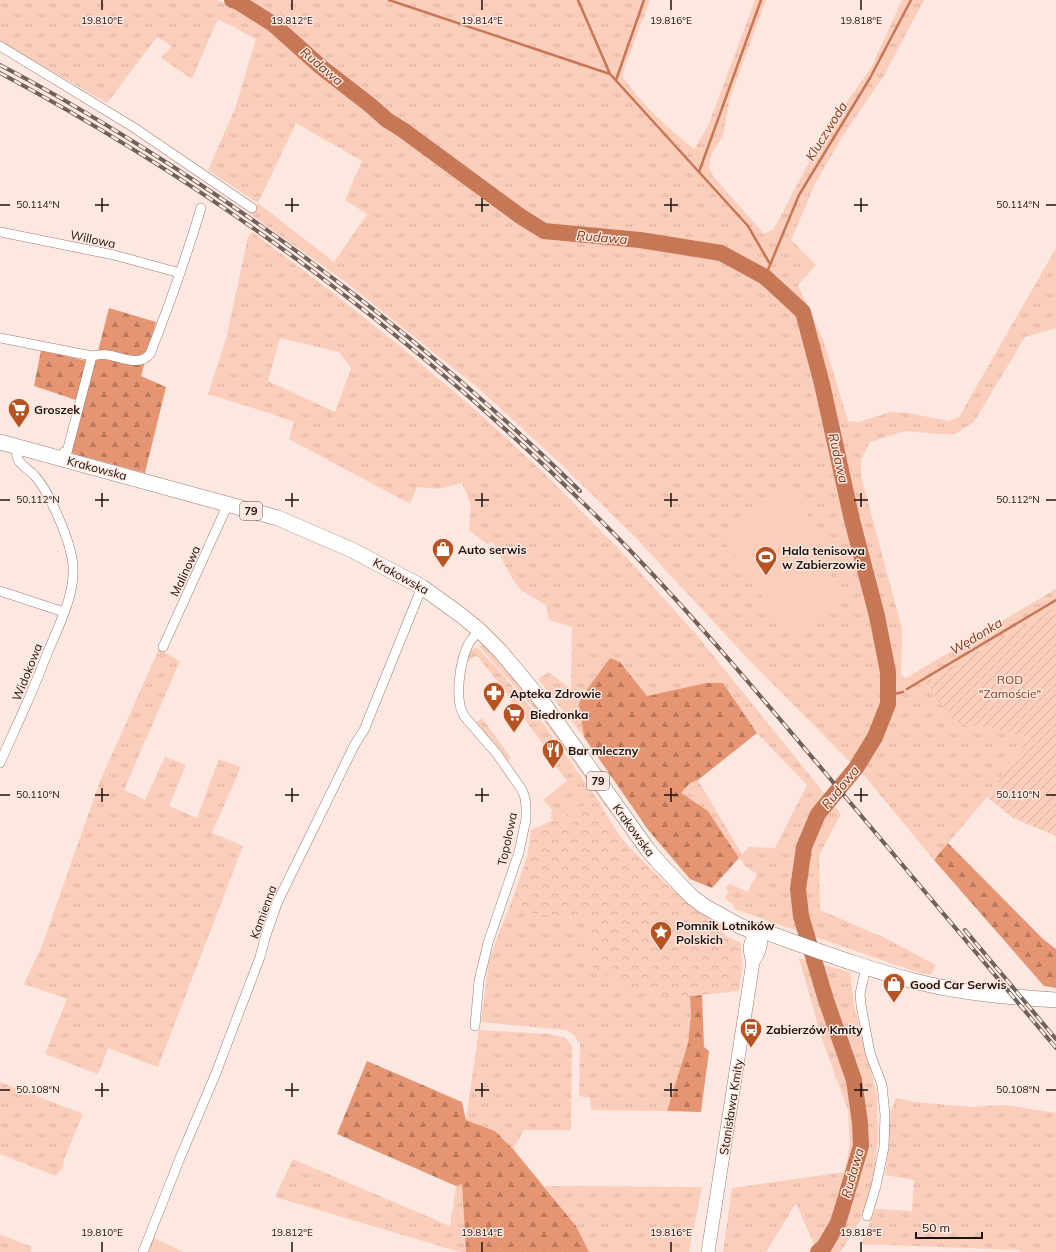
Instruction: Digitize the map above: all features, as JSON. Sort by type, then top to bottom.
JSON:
[{"type":"main road","name":"Krakowska","points":[[0,442],[278,518],[352,550],[438,597],[479,630],[520,674],[648,850],[662,866],[684,887],[730,912],[754,922],[760,930],[866,967],[914,981],[953,989],[1006,996],[1056,1000]]},
{"type":"main road","name":"Stanisława Kmity","points":[[708,1252],[753,962],[750,953],[750,946],[752,939],[760,930]]},
{"type":"street","points":[[0,46],[133,127],[252,208]]},
{"type":"street","points":[[0,338],[92,356],[106,354],[132,360],[143,360],[147,358],[164,320],[201,208]]},
{"type":"street","name":"Willowa","points":[[0,232],[114,255],[180,273]]},
{"type":"street","points":[[62,458],[64,452],[67,452],[92,356]]},
{"type":"street","name":"Widokowa","points":[[0,763],[26,706],[64,612],[72,589],[73,576],[72,559],[68,541],[47,494],[34,476],[20,464],[16,452],[17,446]]},
{"type":"street","name":"Malinowa","points":[[163,647],[228,504]]},
{"type":"street","name":"Kamienna","points":[[143,1252],[177,1165],[221,1061],[260,958],[266,935],[278,901],[355,744],[364,730],[422,587]]},
{"type":"street","points":[[0,591],[64,612]]},
{"type":"street","name":"Topolowa","points":[[475,1026],[479,981],[488,943],[520,852],[526,819],[525,798],[522,790],[497,754],[464,716],[460,709],[459,682],[463,658],[468,645],[479,630]]},
{"type":"street","points":[[866,967],[860,994],[861,1005],[870,1053],[882,1086],[885,1115],[884,1146],[876,1186],[867,1216]]},
{"type":"green space","points":[[0,0],[217,0],[229,5],[231,0],[650,0],[622,75],[655,115],[694,149],[708,126],[755,0],[766,0],[730,98],[723,136],[711,155],[709,168],[713,176],[764,234],[774,229],[811,158],[838,114],[871,68],[902,0],[924,0],[883,77],[842,137],[815,184],[791,240],[816,265],[798,285],[824,342],[848,421],[859,422],[891,412],[908,413],[948,421],[959,417],[1056,248],[1056,328],[1025,337],[974,422],[955,434],[905,431],[870,442],[861,460],[861,476],[902,629],[901,676],[906,678],[1056,589],[1056,606],[926,682],[963,725],[995,729],[1029,738],[987,797],[934,860],[867,779],[750,661],[634,536],[563,466],[477,387],[347,283],[250,214],[258,203],[208,170],[235,109],[256,39],[218,19],[192,79],[161,58],[172,46],[157,37],[107,103],[0,41]],"holes":[[[296,123],[362,161],[345,200],[367,214],[334,262],[258,203]]]},
{"type":"green space","points":[[252,232],[336,295],[401,347],[479,413],[542,471],[617,547],[696,634],[841,814],[819,855],[820,910],[885,938],[936,965],[931,974],[923,974],[734,909],[733,904],[726,899],[725,896],[729,891],[725,888],[730,884],[748,892],[757,874],[745,866],[708,811],[680,794],[690,783],[698,780],[742,854],[749,847],[775,848],[807,785],[757,733],[723,683],[706,683],[647,696],[620,662],[610,658],[585,692],[579,703],[584,737],[538,679],[549,672],[571,689],[572,627],[549,620],[546,605],[521,590],[512,578],[493,542],[487,544],[469,530],[471,505],[462,483],[438,489],[417,487],[410,504],[289,439],[294,422],[208,394],[226,339],[248,237]],"holes":[[[280,338],[339,352],[351,368],[335,412],[268,381]]]},
{"type":"green space","points":[[109,308],[156,322],[141,376],[166,387],[145,473],[67,452],[82,402],[34,386],[41,350],[95,363]]},
{"type":"green space","points":[[790,488],[821,535],[840,604],[790,637],[722,537]]},
{"type":"green space","name":"ROD \"Zamoście\"","points":[[1056,606],[1056,836],[1013,818],[987,797],[1029,738],[995,729],[963,725],[949,716],[926,682]]},
{"type":"green space","points":[[478,645],[485,646],[505,667],[550,723],[602,797],[617,822],[539,714]]},
{"type":"green space","points":[[477,647],[537,715],[598,800],[553,820],[550,818],[552,815],[550,813],[553,810],[543,800],[567,781],[545,752],[547,750],[509,698],[510,697],[478,657],[475,656],[467,662],[470,650]]},
{"type":"green space","points":[[159,649],[180,661],[124,790],[145,800],[165,757],[186,765],[169,806],[197,818],[219,759],[241,767],[212,833],[243,846],[158,1067],[108,1048],[98,1074],[45,1054],[67,999],[24,984],[43,943],[100,781]]},
{"type":"green space","points":[[610,658],[620,662],[647,696],[706,683],[723,683],[757,733],[698,780],[690,783],[681,793],[708,811],[739,858],[712,888],[690,879],[649,831],[584,737],[579,703],[585,692]]},
{"type":"green space","points":[[482,718],[511,758],[508,761],[474,724]]},
{"type":"green space","points":[[598,800],[620,836],[650,868],[684,899],[722,926],[723,933],[725,935],[741,943],[742,969],[739,991],[690,996],[655,996],[619,984],[589,964],[591,920],[530,913],[513,898],[527,857],[531,830]]},
{"type":"green space","points":[[948,843],[1043,939],[1056,949],[1056,988],[1044,986],[934,860]]},
{"type":"green space","points":[[513,898],[530,913],[591,920],[589,964],[655,996],[690,996],[691,1015],[688,1043],[667,1111],[591,1110],[590,1098],[579,1096],[580,1044],[574,1035],[566,1030],[481,1022],[489,961]]},
{"type":"green space","points":[[799,958],[850,972],[854,1006],[877,1095],[878,1137],[873,1183],[860,1221],[840,1252],[813,1252],[816,1249],[796,1203],[766,1252],[723,1252],[732,1188],[845,1172],[850,1144],[848,1110],[821,1036]]},
{"type":"green space","points":[[702,995],[704,1047],[709,1051],[701,1112],[667,1111],[688,1043],[691,1015],[690,996]]},
{"type":"green space","points":[[479,1030],[550,1034],[566,1038],[572,1046],[571,1130],[524,1130],[513,1149],[495,1131],[466,1120]]},
{"type":"green space","points":[[367,1061],[462,1102],[466,1120],[495,1131],[513,1149],[576,1226],[589,1252],[466,1252],[462,1184],[456,1186],[337,1134]]},
{"type":"green space","points":[[0,1082],[83,1114],[64,1159],[63,1167],[56,1176],[0,1154]]},
{"type":"green space","points":[[896,1098],[914,1102],[972,1107],[1004,1105],[1056,1113],[1056,1252],[1019,1252],[1020,1250],[861,1244],[875,1209],[912,1211],[914,1180],[885,1175],[889,1143],[889,1117]]},
{"type":"green space","points":[[293,1159],[450,1226],[456,1186],[462,1184],[466,1252],[460,1252],[275,1197]]},
{"type":"green space","points":[[544,1186],[702,1187],[689,1252],[589,1252],[576,1226]]},
{"type":"green space","points":[[0,1234],[32,1247],[30,1252],[0,1252]]},
{"type":"green space","points":[[147,1235],[184,1252],[140,1252]]},
{"type":"waterway","name":"Rudawa","points":[[232,0],[238,2],[273,24],[321,67],[387,120],[403,130],[520,216],[544,231],[640,240],[721,253],[765,277],[803,312],[822,384],[852,520],[877,616],[888,672],[888,704],[875,737],[856,768],[818,814],[804,847],[798,889],[801,916],[826,1000],[854,1080],[860,1123],[861,1146],[838,1223],[824,1247],[818,1252]]},
{"type":"waterway","points":[[389,0],[610,74]]},
{"type":"waterway","points":[[578,0],[610,74],[748,226],[770,264]]},
{"type":"waterway","points":[[616,80],[644,0]]},
{"type":"waterway","points":[[699,172],[761,0]]},
{"type":"waterway","name":"Kluczwoda","points":[[765,277],[799,195],[870,78],[911,0]]},
{"type":"waterway","name":"Wędonka","points":[[907,689],[1056,600]]},
{"type":"waterway","name":"Wędonka","points":[[889,695],[903,692]]},
{"type":"railway","points":[[0,65],[43,88],[128,138],[224,200],[278,238],[383,317],[434,359],[484,401],[580,491]]},
{"type":"railway","points":[[0,73],[85,120],[168,171],[249,225],[328,282],[405,343],[479,406],[551,472],[620,540],[723,653],[1056,1048]]},
{"type":"railway","points":[[965,930],[1056,1039]]},
{"type":"place","name":"Groszek","points":[[19,428]]},
{"type":"place","name":"Auto serwis","points":[[443,568]]},
{"type":"place","name":"Hala tenisowa w Zabierzowie","points":[[766,576]]},
{"type":"place","name":"Apteka Zdrowie","points":[[494,712]]},
{"type":"place","name":"Biedronka","points":[[514,734]]},
{"type":"place","name":"Bar mleczny","points":[[553,770]]},
{"type":"place","name":"Pomnik Lotników Polskich","points":[[661,952]]},
{"type":"place","name":"Good Car Serwis","points":[[894,1004]]},
{"type":"place","name":"Zabierzów Kmity","points":[[751,1048]]}]
